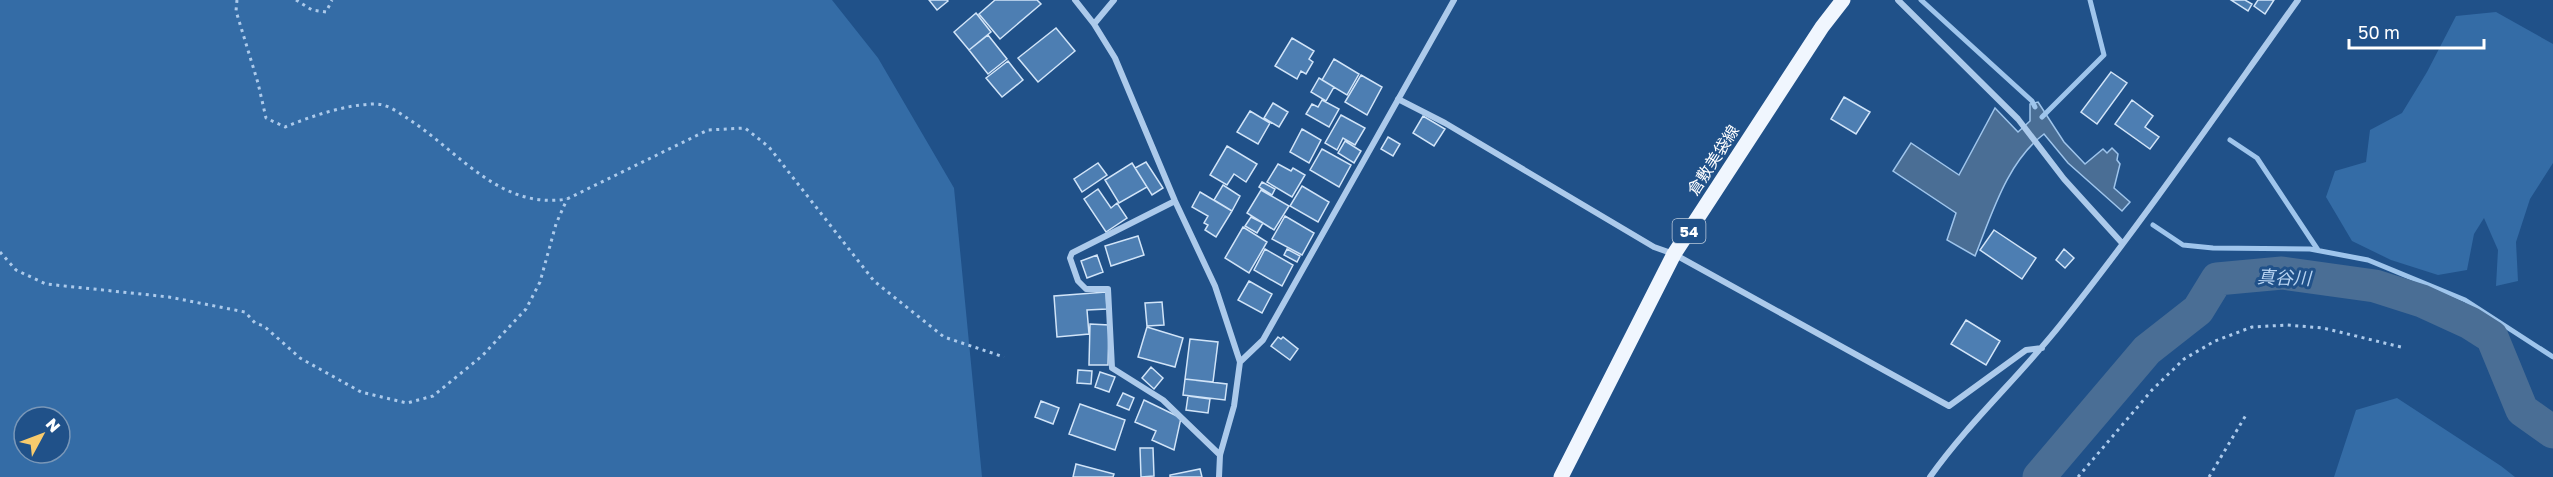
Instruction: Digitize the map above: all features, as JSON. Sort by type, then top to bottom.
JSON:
[{"type":"main road","name":"倉敷美袋線","points":[[1561,477],[1674,254],[1822,27],[1843,0]]},
{"type":"street","points":[[1075,0],[1094,24],[1115,58],[1175,201],[1215,286],[1239,362],[1234,406],[1220,455],[1219,477]]},
{"type":"street","points":[[1094,24],[1114,0]]},
{"type":"street","points":[[1239,362],[1263,340],[1454,0]]},
{"type":"street","points":[[1898,0],[2018,119],[2064,179],[2122,243]]},
{"type":"street","points":[[1930,477],[1949,450],[2042,348],[2100,274],[2298,0]]},
{"type":"street","points":[[1398,99],[1445,123],[1654,247],[1674,254],[1949,406],[2026,350],[2042,348]]},
{"type":"street","points":[[1175,201],[1072,253],[1070,258],[1078,281],[1086,289],[1108,288],[1112,369],[1163,400],[1220,455]]},
{"type":"path","points":[[237,0],[236,11],[266,118],[285,127],[316,115],[374,104],[387,106],[430,133],[489,182],[515,193],[547,202],[567,199],[708,130],[745,128],[769,147],[874,280],[944,337],[1004,357]]},
{"type":"path","points":[[296,0],[312,10],[326,12],[332,0]]},
{"type":"path","points":[[0,252],[16,270],[46,284],[169,297],[244,312],[255,323],[264,326],[300,358],[361,392],[406,403],[433,396],[482,356],[526,309],[540,282],[556,224],[567,199]]},
{"type":"path","points":[[2078,477],[2152,390],[2184,359],[2215,341],[2252,327],[2287,324],[2323,328],[2405,348]]},
{"type":"path","points":[[2209,477],[2246,415]]},
{"type":"shaded area","points":[[0,0],[832,0],[878,58],[954,188],[982,477],[0,477]]},
{"type":"shaded area","points":[[2496,12],[2553,44],[2553,163],[2530,199],[2516,242],[2518,281],[2496,286],[2498,250],[2484,218],[2474,234],[2467,270],[2438,275],[2391,260],[2352,241],[2326,197],[2335,171],[2366,162],[2370,130],[2402,113],[2427,72],[2456,16]]},
{"type":"shaded area","points":[[2038,102],[2064,142],[2085,164],[2103,149],[2107,153],[2112,148],[2118,154],[2117,160],[2120,164],[2114,188],[2130,202],[2122,211],[2068,163],[2044,134],[2031,146],[2010,174],[1975,256],[1947,240],[1956,213],[1893,171],[1911,143],[1959,175],[1995,108],[2018,132],[2030,121],[2030,104]]},
{"type":"shaded area","points":[[2397,398],[2515,477],[2334,477],[2356,410]]},
{"type":"building","points":[[929,0],[947,0],[948,1],[937,10]]},
{"type":"building","points":[[995,0],[1037,0],[1041,4],[1000,39],[979,14]]},
{"type":"building","points":[[2231,0],[2245,0],[2252,4],[2248,11]]},
{"type":"building","points":[[2258,0],[2274,0],[2265,14],[2254,6]]},
{"type":"building","points":[[976,13],[991,32],[969,50],[954,32]]},
{"type":"building","points":[[1056,28],[1075,51],[1038,82],[1018,58]]},
{"type":"building","points":[[988,35],[1007,59],[988,74],[969,50]]},
{"type":"building","points":[[1292,38],[1314,51],[1309,59],[1313,62],[1306,74],[1301,71],[1297,79],[1275,66]]},
{"type":"building","points":[[1334,59],[1359,74],[1347,95],[1322,80]]},
{"type":"building","points":[[1008,61],[1023,80],[1002,97],[986,78]]},
{"type":"building","points":[[2111,72],[2127,83],[2097,124],[2081,112]]},
{"type":"building","points":[[1361,75],[1382,87],[1367,115],[1345,102]]},
{"type":"building","points":[[1319,78],[1334,87],[1326,101],[1311,92]]},
{"type":"building","points":[[1844,97],[1870,112],[1856,134],[1831,119]]},
{"type":"building","points":[[1322,100],[1339,109],[1329,127],[1306,114],[1312,104],[1318,107]]},
{"type":"building","points":[[2132,100],[2153,116],[2145,127],[2159,137],[2150,149],[2115,124]]},
{"type":"building","points":[[1273,103],[1288,112],[1279,127],[1264,118]]},
{"type":"building","points":[[1250,111],[1270,123],[1258,144],[1237,132]]},
{"type":"building","points":[[1341,115],[1365,128],[1355,145],[1343,138],[1337,150],[1325,143]]},
{"type":"building","points":[[1423,116],[1445,129],[1434,146],[1413,133]]},
{"type":"building","points":[[1302,129],[1321,140],[1309,163],[1290,152]]},
{"type":"building","points":[[1388,137],[1400,144],[1393,156],[1381,149]]},
{"type":"building","points":[[1345,141],[1361,151],[1354,163],[1338,153]]},
{"type":"building","points":[[1227,146],[1257,164],[1246,182],[1234,174],[1227,185],[1210,175]]},
{"type":"building","points":[[1322,149],[1351,165],[1339,187],[1310,170]]},
{"type":"building","points":[[1146,162],[1163,188],[1152,195],[1135,168]]},
{"type":"building","points":[[1098,163],[1107,175],[1082,192],[1074,179]]},
{"type":"building","points":[[1132,163],[1147,187],[1119,203],[1105,180]]},
{"type":"building","points":[[1278,164],[1291,171],[1293,168],[1305,175],[1292,197],[1267,182]]},
{"type":"building","points":[[1262,182],[1275,189],[1272,195],[1259,187]]},
{"type":"building","points":[[1223,185],[1240,196],[1232,211],[1214,200]]},
{"type":"building","points":[[1302,186],[1329,202],[1318,222],[1290,206]]},
{"type":"building","points":[[1098,189],[1111,208],[1117,203],[1127,218],[1106,232],[1084,199]]},
{"type":"building","points":[[1261,190],[1289,206],[1274,230],[1247,213]]},
{"type":"building","points":[[1200,192],[1232,211],[1216,237],[1205,230],[1208,225],[1204,223],[1208,216],[1192,207]]},
{"type":"building","points":[[1285,216],[1314,233],[1302,255],[1272,239]]},
{"type":"building","points":[[1251,217],[1263,223],[1257,233],[1245,226]]},
{"type":"building","points":[[1243,227],[1267,242],[1249,273],[1225,258]]},
{"type":"building","points":[[1994,230],[2036,258],[2022,279],[1980,250]]},
{"type":"building","points":[[1138,236],[1144,255],[1111,266],[1105,246]]},
{"type":"building","points":[[1265,249],[1293,265],[1282,286],[1254,270]]},
{"type":"building","points":[[1287,249],[1300,256],[1297,262],[1284,255]]},
{"type":"building","points":[[2064,249],[2074,258],[2065,268],[2056,260]]},
{"type":"building","points":[[1097,255],[1103,272],[1087,278],[1081,261]]},
{"type":"building","points":[[1249,281],[1272,294],[1262,313],[1238,300]]},
{"type":"building","points":[[1106,292],[1107,309],[1087,310],[1089,334],[1057,337],[1054,296]]},
{"type":"building","points":[[1162,302],[1164,325],[1147,326],[1145,303]]},
{"type":"building","points":[[1966,320],[2000,341],[1986,365],[1951,344]]},
{"type":"building","points":[[1090,324],[1109,325],[1108,365],[1089,365]]},
{"type":"building","points":[[1147,327],[1183,338],[1175,367],[1138,357]]},
{"type":"building","points":[[1278,337],[1281,339],[1283,337],[1298,349],[1290,360],[1271,346]]},
{"type":"building","points":[[1190,339],[1218,342],[1213,382],[1185,379]]},
{"type":"building","points":[[1151,367],[1163,378],[1154,389],[1142,378]]},
{"type":"building","points":[[1078,370],[1092,371],[1091,384],[1077,383]]},
{"type":"building","points":[[1100,372],[1115,377],[1109,392],[1095,387]]},
{"type":"building","points":[[1185,379],[1227,384],[1225,400],[1183,395]]},
{"type":"building","points":[[1123,393],[1134,398],[1129,410],[1117,405]]},
{"type":"building","points":[[1188,396],[1210,399],[1208,413],[1186,410]]},
{"type":"building","points":[[1144,400],[1181,418],[1174,450],[1152,440],[1156,431],[1135,422]]},
{"type":"building","points":[[1041,401],[1059,408],[1053,424],[1035,417]]},
{"type":"building","points":[[1080,404],[1125,420],[1115,450],[1069,434]]},
{"type":"building","points":[[1140,448],[1153,448],[1154,476],[1141,477]]},
{"type":"building","points":[[1076,464],[1114,474],[1113,477],[1073,477]]},
{"type":"building","points":[[1200,469],[1202,477],[1170,477],[1170,475]]},
{"type":"waterway","points":[[1921,0],[2032,101],[2035,107]]},
{"type":"waterway","points":[[2042,117],[2104,55],[2090,0]]},
{"type":"waterway","points":[[2230,140],[2257,158],[2318,250]]},
{"type":"waterway","points":[[2153,225],[2183,245],[2213,248],[2310,249],[2368,260],[2465,300],[2553,357]]},
{"type":"waterway","name":"真谷川","points":[[2039,477],[2147,350],[2198,310],[2217,279],[2282,273],[2375,286],[2422,301],[2470,323],[2492,337],[2522,410],[2553,432]]}]
